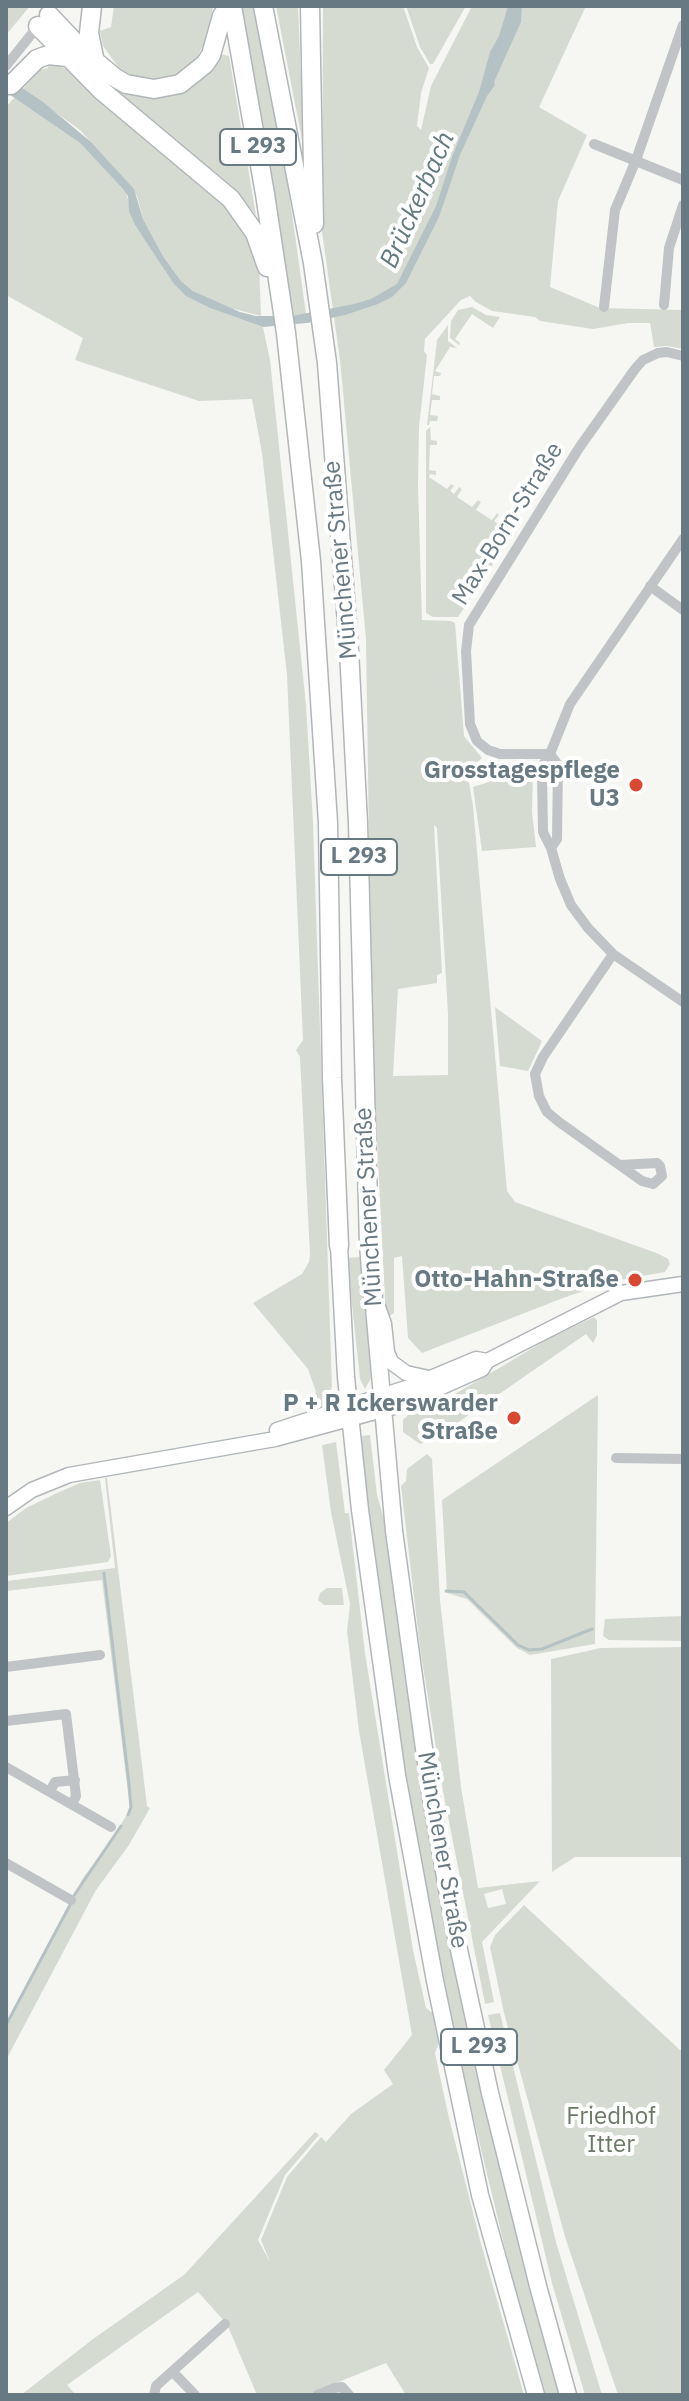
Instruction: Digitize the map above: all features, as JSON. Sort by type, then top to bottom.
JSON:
[{"type":"highway","points":[[92,6],[89,33],[95,62]]},
{"type":"highway","points":[[48,16],[95,62],[126,84],[154,89],[180,84],[198,70],[211,55],[222,16],[230,6]]},
{"type":"highway","name":"Münchener Straße","points":[[230,6],[259,152],[275,289],[287,342],[311,561],[328,823],[339,1246]]},
{"type":"highway","name":"Münchener Straße","points":[[263,6],[313,263],[327,363],[356,777],[373,1296]]},
{"type":"highway","points":[[310,6],[313,263]]},
{"type":"highway","points":[[48,16],[67,57],[101,90],[231,199],[255,233],[275,289]]},
{"type":"highway","points":[[6,85],[11,85],[32,63],[48,55],[67,57]]},
{"type":"main road","name":"Münchener Straße","points":[[339,1246],[350,1413],[383,1681],[412,1865],[480,2195],[536,2395]]},
{"type":"main road","points":[[381,1404],[407,1403],[482,1369],[487,1361],[621,1293],[683,1284]]},
{"type":"main road","name":"Münchener Straße","points":[[373,1296],[394,1531],[426,1764],[453,1922],[493,2108],[568,2395]]},
{"type":"main road","points":[[373,1296],[381,1312],[391,1362],[406,1373],[432,1378]]},
{"type":"main road","points":[[6,1508],[41,1485],[69,1475],[275,1439],[381,1404],[476,1359],[487,1361]]},
{"type":"street","points":[[6,66],[48,16]]},
{"type":"street","points":[[604,307],[612,221],[683,25]]},
{"type":"street","points":[[594,144],[683,180]]},
{"type":"street","points":[[664,305],[669,248],[683,205]]},
{"type":"street","name":"Max-Born-Straße","points":[[550,754],[500,754],[488,750],[477,741],[470,724],[466,651],[469,625],[579,448],[635,369],[643,360],[658,353],[683,356]]},
{"type":"street","points":[[683,539],[570,704],[550,754],[558,765],[557,839],[551,848],[571,905],[613,954],[683,1002]]},
{"type":"street","points":[[650,586],[683,610]]},
{"type":"street","points":[[613,954],[543,1057],[535,1074],[539,1096],[547,1112],[620,1165]]},
{"type":"street","points":[[616,1458],[683,1459]]},
{"type":"street","points":[[6,1667],[100,1655]]},
{"type":"street","points":[[6,1721],[66,1714],[75,1780],[76,1796],[72,1804]]},
{"type":"street","points":[[6,1767],[111,1827]]},
{"type":"street","points":[[50,1791],[55,1782],[75,1780]]},
{"type":"street","points":[[6,1863],[71,1900]]},
{"type":"street","points":[[154,2395],[156,2386],[225,2324]]},
{"type":"street","points":[[173,2372],[195,2395]]},
{"type":"street","points":[[317,2395],[342,2387],[349,2395]]},
{"type":"green space","points":[[8,6],[30,6],[6,35],[6,11]]},
{"type":"green space","points":[[114,6],[213,6],[208,37],[196,59],[175,75],[152,79],[132,75],[119,68],[103,46],[100,31],[111,27]]},
{"type":"green space","points":[[240,6],[255,6],[288,185],[306,314],[292,316],[263,127]]},
{"type":"green space","points":[[276,6],[298,6],[304,150]]},
{"type":"green space","points":[[323,6],[403,6],[417,47],[429,68],[421,93],[417,126],[421,130],[431,86],[472,6],[586,6],[539,107],[587,135],[558,201],[550,287],[600,308],[683,310],[683,349],[654,347],[650,323],[593,329],[492,311],[470,296],[461,300],[425,339],[424,351],[427,355],[419,427],[418,485],[422,620],[455,623],[464,736],[482,758],[467,771],[473,806],[507,1191],[515,1202],[659,1254],[670,1264],[665,1272],[613,1281],[422,1353],[408,1338],[402,1256],[394,1258],[394,1313],[386,1319],[372,1040],[366,639],[340,360],[322,232]],"holes":[[[434,825],[437,828],[448,1014],[448,1075],[393,1076],[398,989],[437,983],[437,975],[442,973]]]},
{"type":"green space","points":[[406,6],[466,6],[433,64],[420,47]]},
{"type":"green space","points":[[220,54],[229,56],[256,215],[236,191],[116,93],[119,89],[153,98],[177,93],[205,76]]},
{"type":"green space","points":[[49,61],[70,71],[221,198],[243,223],[259,263],[261,316],[219,305],[181,281],[163,256],[143,219],[137,196],[126,181],[80,130],[23,89],[40,70],[48,68]]},
{"type":"green space","points":[[15,97],[80,143],[126,192],[135,225],[180,290],[210,308],[263,327],[270,360],[306,705],[313,822],[332,1386],[323,1408],[309,1414],[309,1403],[316,1392],[308,1369],[253,1303],[302,1274],[310,1255],[300,1057],[296,1050],[303,1040],[287,675],[262,453],[252,399],[199,401],[75,360],[83,338],[6,295],[6,107]]},
{"type":"green space","points":[[472,307],[486,315],[500,317],[493,328],[472,314],[455,339],[459,345],[450,338],[451,321],[458,310]]},
{"type":"green space","points":[[448,325],[448,341],[457,348],[450,347],[435,371],[441,373],[434,376],[432,394],[440,396],[440,400],[432,400],[430,415],[438,416],[437,421],[430,421],[427,425],[437,340]]},
{"type":"green space","points":[[430,427],[431,440],[437,441],[437,445],[430,445],[429,470],[436,471],[436,475],[430,474],[429,477],[447,489],[451,484],[454,486],[450,491],[454,494],[459,487],[462,489],[457,497],[472,507],[478,500],[481,502],[476,510],[492,520],[497,513],[499,515],[494,521],[511,533],[515,526],[517,528],[458,617],[433,617],[426,613],[426,431]]},
{"type":"green space","points":[[494,764],[527,765],[533,771],[532,812],[536,847],[482,851],[473,787],[489,782]]},
{"type":"green space","points":[[495,1007],[542,1041],[528,1071],[500,1066]]},
{"type":"green space","points":[[362,1257],[371,1378],[365,1389],[360,1379],[347,1258]]},
{"type":"green space","points":[[594,1317],[597,1320],[597,1335],[593,1343],[586,1334],[437,1437],[420,1444],[403,1432],[403,1420],[408,1415],[455,1394],[548,1339]]},
{"type":"green space","points":[[598,1395],[595,1644],[530,1655],[517,1648],[467,1599],[447,1593],[442,1500]]},
{"type":"green space","points":[[370,1435],[428,1826],[461,1994],[507,2196],[562,2395],[545,2395],[516,2294],[446,2004],[401,1758],[382,1632],[361,1436]]},
{"type":"green space","points":[[336,1442],[345,1513],[349,1513],[365,1653],[413,1950],[426,2008],[434,2014],[439,2042],[435,2053],[448,2114],[524,2395],[406,2395],[386,2363],[306,2395],[257,2395],[227,2324],[198,2292],[67,2385],[76,2395],[21,2395],[93,2339],[184,2275],[315,2132],[319,2135],[285,2175],[258,2240],[270,2262],[261,2240],[287,2177],[321,2137],[326,2142],[351,2114],[393,2084],[384,2070],[412,2035],[359,1731],[347,1631],[350,1604],[331,1512],[322,1445]]},
{"type":"green space","points":[[427,1454],[432,1459],[440,1600],[461,1787],[478,1888],[540,1881],[482,1942],[494,2002],[485,2004],[443,1791],[420,1648],[401,1486],[406,1481],[407,1469]],"holes":[[[502,1889],[506,1904],[488,1908],[484,1894]]]},
{"type":"green space","points":[[105,1478],[147,1806],[150,1808],[129,1845],[96,1890],[6,2060],[6,2023],[83,1878],[130,1809],[102,1580],[6,1591],[6,1581],[115,1568]]},
{"type":"green space","points":[[100,1480],[111,1556],[108,1562],[6,1576],[6,1523],[26,1508],[57,1493],[80,1483]]},
{"type":"green space","points":[[327,1588],[342,1588],[344,1605],[324,1605],[318,1600],[320,1593]]},
{"type":"green space","points":[[683,1616],[683,1641],[609,1640],[603,1636],[605,1619]]},
{"type":"green space","points":[[683,1647],[683,1857],[575,1857],[552,1872],[551,1659],[601,1648]]},
{"type":"green space","name":"Friedhof Itter","points":[[524,1905],[680,2050],[683,2049],[683,2395],[618,2395],[566,2240],[504,2013],[490,1947],[495,1935]]},
{"type":"green space","points":[[500,2013],[556,2242],[602,2395],[585,2395],[552,2283],[488,2015]]},
{"type":"shaded area","points":[[508,6],[522,6],[521,22],[495,85],[460,155],[439,217],[406,283],[392,297],[378,304],[307,323],[263,327],[186,296],[174,284],[135,225],[129,211],[128,196],[122,188],[80,143],[6,92],[6,77],[43,102],[91,142],[134,189],[143,219],[163,256],[181,281],[193,291],[240,312],[256,316],[292,316],[371,299],[397,284],[436,206]]},
{"type":"waterway","points":[[104,1573],[129,1784],[131,1807],[128,1815]]},
{"type":"waterway","points":[[446,1591],[464,1592],[518,1645],[529,1650],[542,1649],[592,1629]]},
{"type":"waterway","points":[[73,1897],[121,1826]]},
{"type":"waterway","points":[[6,2025],[70,1905]]},
{"type":"place","name":"Grosstagespflege U3","points":[[636,785]]},
{"type":"place","name":"Otto-Hahn-Straße","points":[[635,1280]]},
{"type":"place","name":"P + R Ickerswarder Straße","points":[[514,1418]]},
{"type":"water label","name":"Brückerbach","points":[[418,200]]}]
